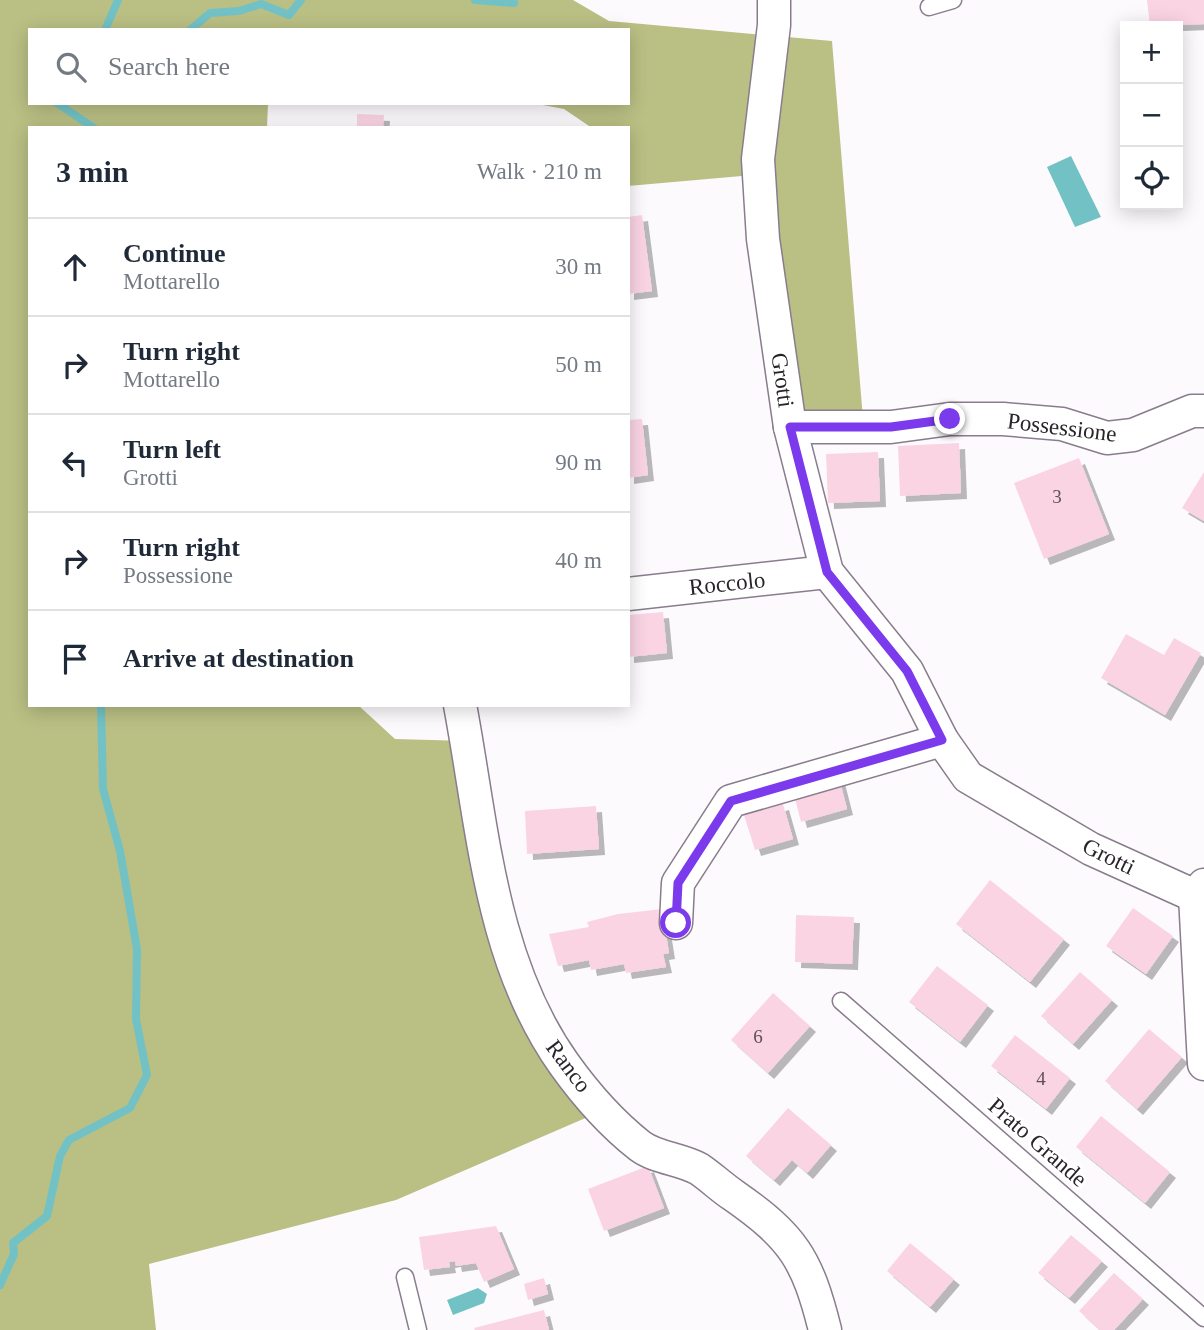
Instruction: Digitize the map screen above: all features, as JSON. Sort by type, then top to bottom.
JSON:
[{"type":"street","name":"Grotti","points":[[774,0],[774,25],[758,159],[763,239],[790,427],[827,572],[907,671],[942,740],[968,777],[1091,849],[1200,891]]},
{"type":"street","name":"Possessione","points":[[790,427],[891,427],[950,419],[1003,419],[1062,424],[1107,438],[1133,435],[1192,411],[1204,411]]},
{"type":"street","name":"Roccolo","points":[[630,594],[827,572]]},
{"type":"street","name":"Ranco","points":[[460,707],[487,866],[507,944],[527,1004],[564,1065],[641,1147],[697,1168],[772,1222],[798,1254],[817,1298],[825,1330]]},
{"type":"street","points":[[676,923],[678,883],[731,801],[942,740]]},
{"type":"street","points":[[1200,891],[1204,1065]]},
{"type":"lane","points":[[929,7],[953,0]]},
{"type":"lane","name":"Prato Grande","points":[[841,1001],[1204,1318]]},
{"type":"lane","points":[[405,1277],[418,1330]]},
{"type":"green space","points":[[0,0],[573,0],[609,21],[832,41],[863,419],[792,429],[753,175],[630,186],[630,126],[589,126],[564,109],[543,105],[630,105],[630,28],[28,28],[28,105],[268,105],[267,126],[28,126],[28,707],[360,707],[395,739],[467,741],[507,944],[604,1110],[396,1200],[149,1264],[156,1330],[0,1330]]},
{"type":"water","points":[[1071,156],[1101,217],[1075,227],[1047,167]]},
{"type":"water","points":[[478,1288],[487,1294],[484,1303],[453,1315],[447,1300]]},
{"type":"building","points":[[1147,0],[1204,0],[1204,24],[1149,21]]},
{"type":"building","points":[[357,114],[384,115],[383,126],[357,126]]},
{"type":"building","points":[[642,215],[652,291],[630,294],[630,217]]},
{"type":"building","points":[[642,419],[648,475],[630,478],[630,420]]},
{"type":"building","points":[[959,443],[961,493],[900,496],[898,446]]},
{"type":"building","points":[[878,452],[880,501],[828,503],[826,454]]},
{"type":"building","points":[[1079,458],[1109,534],[1044,559],[1014,483]]},
{"type":"building","points":[[1204,472],[1204,521],[1182,508]]},
{"type":"building","points":[[663,612],[667,653],[630,657],[630,615]]},
{"type":"building","points":[[1126,634],[1164,655],[1174,638],[1201,653],[1165,715],[1101,678]]},
{"type":"building","points":[[838,774],[847,809],[801,822],[792,787]]},
{"type":"building","points":[[783,804],[793,839],[755,850],[744,815]]},
{"type":"building","points":[[596,806],[599,849],[527,854],[525,811]]},
{"type":"building","points":[[990,880],[1064,939],[1030,982],[956,924]]},
{"type":"building","points":[[1133,908],[1173,936],[1146,974],[1106,946]]},
{"type":"building","points":[[662,909],[669,953],[663,954],[666,967],[626,973],[624,964],[591,970],[589,960],[558,966],[549,934],[589,927],[587,922],[618,914]]},
{"type":"building","points":[[796,915],[854,917],[852,964],[795,962]]},
{"type":"building","points":[[937,966],[988,1005],[960,1042],[909,1002]]},
{"type":"building","points":[[1080,972],[1112,1000],[1073,1044],[1041,1016]]},
{"type":"building","points":[[773,993],[810,1026],[768,1073],[731,1040]]},
{"type":"building","points":[[1149,1029],[1182,1057],[1137,1109],[1105,1081]]},
{"type":"building","points":[[1015,1035],[1070,1078],[1046,1109],[991,1066]]},
{"type":"building","points":[[788,1108],[831,1145],[807,1173],[792,1160],[774,1180],[746,1156]]},
{"type":"building","points":[[1101,1116],[1170,1172],[1145,1203],[1076,1147]]},
{"type":"building","points":[[648,1166],[664,1208],[604,1231],[588,1189]]},
{"type":"building","points":[[496,1226],[514,1269],[484,1282],[476,1263],[456,1266],[455,1261],[449,1262],[450,1267],[424,1270],[419,1237]]},
{"type":"building","points":[[1071,1235],[1102,1261],[1069,1298],[1038,1273]]},
{"type":"building","points":[[910,1243],[954,1279],[930,1307],[887,1271]]},
{"type":"building","points":[[1114,1273],[1143,1299],[1114,1330],[1100,1330],[1079,1311]]},
{"type":"building","points":[[544,1278],[548,1294],[528,1300],[524,1284]]},
{"type":"building","points":[[544,1310],[549,1330],[474,1328]]},
{"type":"waterway","points":[[106,28],[118,0]]},
{"type":"waterway","points":[[192,28],[210,13],[239,11],[261,4],[289,15],[301,0]]},
{"type":"waterway","points":[[475,0],[514,3]]},
{"type":"waterway","points":[[60,105],[91,126]]},
{"type":"waterway","points":[[0,1285],[14,1254],[13,1243],[47,1216],[60,1156],[69,1140],[130,1108],[147,1075],[136,1019],[137,949],[120,851],[103,789],[101,707]]},
{"type":"route","points":[[676,923],[678,883],[731,801],[942,740],[907,671],[827,572],[790,427],[891,427],[950,419]]}]
